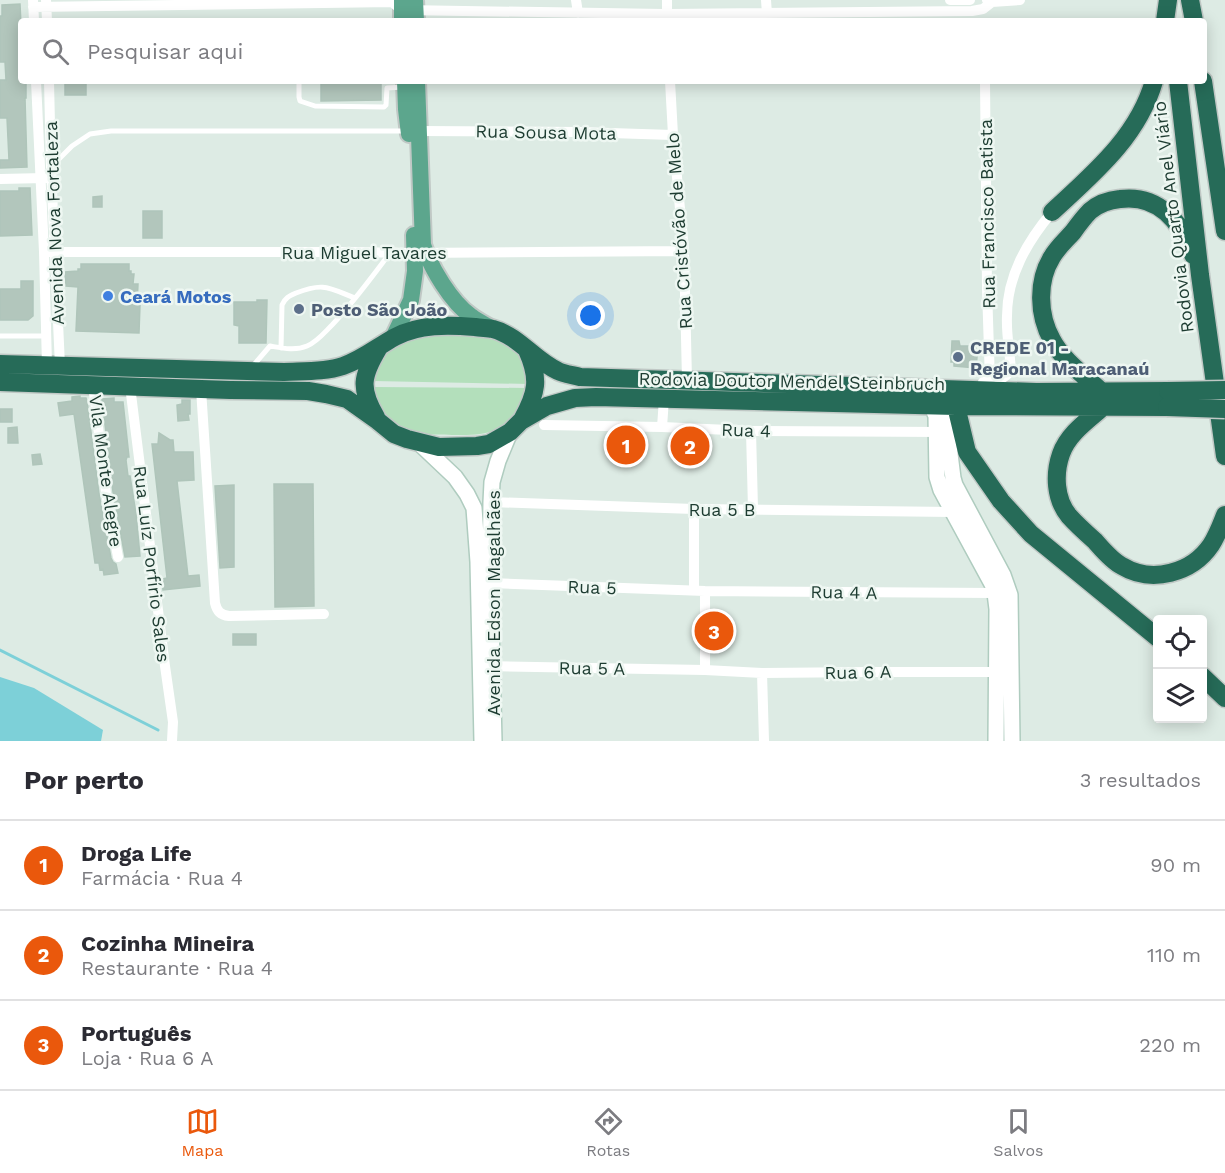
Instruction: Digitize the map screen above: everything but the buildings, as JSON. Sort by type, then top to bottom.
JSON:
[{"type":"highway","points":[[1165,18],[1168,0]]},
{"type":"highway","points":[[1168,0],[1171,18]]},
{"type":"highway","points":[[1190,0],[1193,18]]},
{"type":"highway","points":[[1052,212],[1125,139],[1143,110],[1153,84]]},
{"type":"highway","name":"Rodovia Quarto Anel Viário","points":[[1178,84],[1200,275],[1225,456]]},
{"type":"highway","points":[[1203,84],[1225,231]]},
{"type":"highway","points":[[1200,275],[1191,248],[1174,219],[1160,207],[1142,200],[1124,199],[1106,202],[1090,211],[1053,255],[1044,275],[1041,297],[1043,319],[1058,349],[1103,400],[1068,440],[1060,456],[1057,482],[1060,499],[1068,515],[1119,565],[1138,573],[1168,574],[1194,563],[1217,535],[1225,515]]},
{"type":"highway","name":"Rodovia Doutor Mendel Steinbruch","points":[[0,364],[284,372],[340,367],[359,360],[405,332],[437,326],[492,328],[517,340],[527,350],[559,372],[580,377],[687,380],[930,397],[953,406],[1167,399],[1225,390]]},
{"type":"highway","points":[[378,421],[367,401],[364,383],[366,372],[386,343]]},
{"type":"highway","points":[[515,427],[531,404],[536,387],[534,365],[527,350]]},
{"type":"highway","name":"Rodovia Doutor Mendel Steinbruch","points":[[0,382],[308,391],[347,399],[394,434],[439,447],[489,444],[547,406],[575,398],[596,396],[664,399],[930,397],[1103,400]]},
{"type":"highway","name":"Rodovia Doutor Mendel Steinbruch","points":[[1167,399],[1225,409]]},
{"type":"highway","points":[[953,406],[967,452],[988,484],[1016,518],[1031,534],[1153,634]]},
{"type":"highway","points":[[1207,680],[1225,698]]},
{"type":"main road","points":[[386,343],[411,300],[415,271],[423,245],[409,84]]},
{"type":"main road","points":[[420,253],[469,315],[492,328]]},
{"type":"street","points":[[576,0],[578,13]]},
{"type":"street","points":[[666,0],[667,18]]},
{"type":"street","points":[[766,0],[767,14]]},
{"type":"street","points":[[950,0],[970,0]]},
{"type":"street","points":[[34,18],[33,3],[405,8],[470,6],[667,18],[972,11],[986,3],[1020,0]]},
{"type":"street","points":[[984,18],[986,3]]},
{"type":"street","name":"Avenida Nova Fortaleza","points":[[36,84],[56,252],[58,341],[53,365]]},
{"type":"street","name":"Avenida Nova Fortaleza","points":[[49,84],[44,252],[46,336],[53,365]]},
{"type":"street","name":"Rua Cristóvão de Melo","points":[[670,84],[684,251],[687,380]]},
{"type":"street","name":"Rua Francisco Batista","points":[[985,84],[987,288],[993,382]]},
{"type":"street","name":"Rua Sousa Mota","points":[[414,131],[673,135]]},
{"type":"street","points":[[0,179],[47,175]]},
{"type":"street","points":[[996,741],[1011,603],[1009,588],[953,478],[951,454],[930,397],[937,382],[993,382],[1003,379],[1011,371],[1007,317],[1013,278],[1032,238],[1052,212]]},
{"type":"street","name":"Rua Miguel Tavares","points":[[44,252],[684,251]]},
{"type":"street","name":"Vila Monte Alegre","points":[[93,385],[106,493],[118,557]]},
{"type":"street","name":"Rua Luíz Porfírio Sales","points":[[130,386],[173,722],[172,741]]},
{"type":"street","points":[[201,389],[214,603],[217,611],[229,616],[324,614]]},
{"type":"street","points":[[662,427],[664,399]]},
{"type":"street","points":[[953,406],[946,415],[942,432],[937,477],[941,490],[986,572],[995,594],[1012,741]]},
{"type":"street","name":"Rua 4","points":[[544,425],[751,431],[942,432]]},
{"type":"street","name":"Avenida Edson Magalhães","points":[[482,741],[487,666],[492,482],[498,461],[515,427]]},
{"type":"street","points":[[751,431],[753,509]]},
{"type":"street","name":"Avenida Edson Magalhães","points":[[418,442],[455,477],[474,508],[494,741]]},
{"type":"street","name":"Rua 5 B","points":[[490,502],[694,509],[953,512]]},
{"type":"street","points":[[694,509],[705,670]]},
{"type":"street","name":"Rua 5","points":[[490,583],[699,590]]},
{"type":"street","name":"Rua 4 A","points":[[699,590],[995,594]]},
{"type":"street","name":"Rua 5 A","points":[[487,666],[705,670]]},
{"type":"street","name":"Rua 6 A","points":[[705,670],[762,673],[1004,672]]},
{"type":"street","points":[[762,673],[764,741]]},
{"type":"lane","points":[[299,84],[300,101],[315,106],[384,107],[387,88],[405,84]]},
{"type":"lane","points":[[47,175],[72,146],[90,134],[111,131],[414,131]]},
{"type":"lane","points":[[249,371],[270,346],[299,348],[319,339],[356,298],[390,253]]},
{"type":"lane","points":[[281,348],[282,305],[289,296],[310,287],[320,286],[356,298]]},
{"type":"lane","points":[[0,336],[46,336]]},
{"type":"green space","points":[[418,335],[490,336],[511,347],[521,356],[529,384],[373,381],[382,357],[396,346]]},
{"type":"green space","points":[[374,387],[528,388],[512,416],[497,429],[481,434],[452,435],[424,434],[405,429],[383,412],[375,396]]},
{"type":"water","points":[[0,677],[34,688],[103,730],[101,741],[0,741]]},
{"type":"waterway","points":[[0,650],[158,730]]},
{"type":"place","name":"Ceará Motos","points":[[108,296]]},
{"type":"place","name":"Posto São João","points":[[299,309]]},
{"type":"place","name":"CREDE 01 - Regional Maracanaú","points":[[958,357]]},
{"type":"place","name":"Droga Life","points":[[626,445]]},
{"type":"place","name":"Cozinha Mineira","points":[[690,446]]},
{"type":"place","name":"Português","points":[[714,631]]}]
